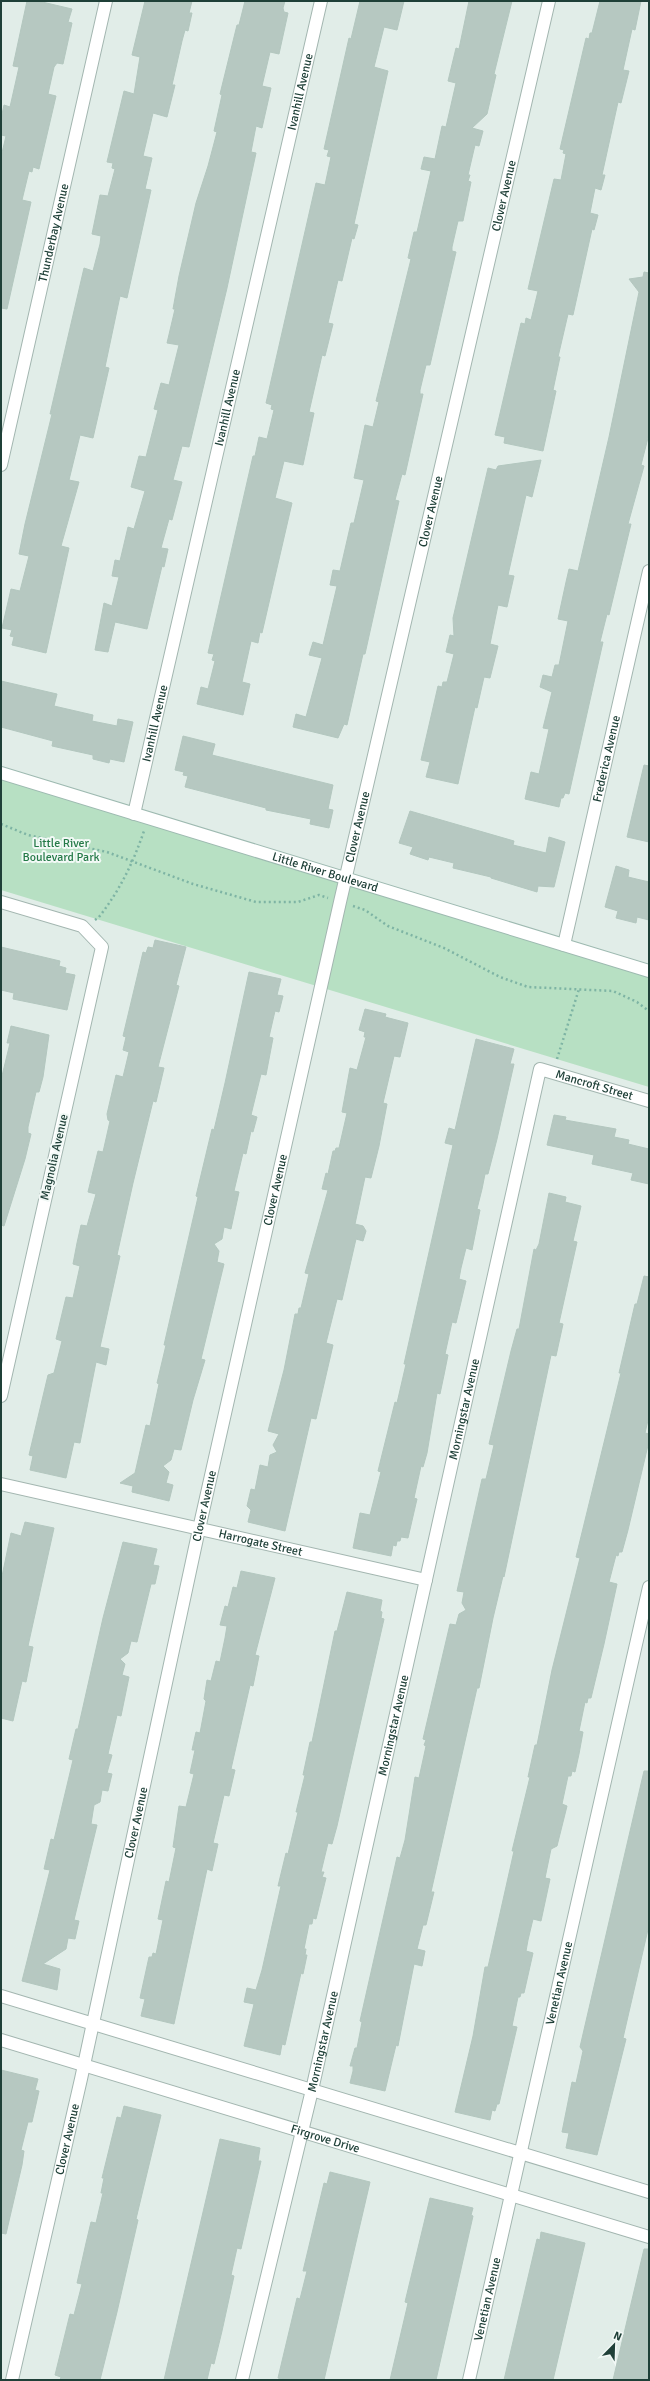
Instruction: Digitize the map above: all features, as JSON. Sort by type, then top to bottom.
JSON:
[{"type":"street","name":"Thunderbay Avenue","points":[[1,465],[106,1]]},
{"type":"street","name":"Ivanhill Avenue","points":[[134,814],[321,1]]},
{"type":"street","name":"Clover Avenue","points":[[12,2380],[84,2064],[200,1529],[346,880],[549,1]]},
{"type":"street","name":"Frederica Avenue","points":[[564,945],[649,571]]},
{"type":"street","name":"Little River Boulevard","points":[[1,773],[346,880],[649,971]]},
{"type":"street","name":"Magnolia Avenue","points":[[1,902],[82,926],[102,947],[1,1396]]},
{"type":"street","name":"Mancroft Street","points":[[540,1069],[649,1101]]},
{"type":"street","name":"Morningstar Avenue","points":[[242,2380],[312,2090],[540,1069]]},
{"type":"street","name":"Harrogate Street","points":[[1,1484],[426,1580]]},
{"type":"street","name":"Venetian Avenue","points":[[469,2380],[522,2152],[649,1587]]},
{"type":"street","points":[[1,1996],[92,2025],[522,2152],[649,2192]]},
{"type":"street","name":"Firgrove Drive","points":[[1,2040],[649,2236]]},
{"type":"path","points":[[1,824],[28,835],[106,852],[193,884],[256,902],[298,902],[319,895]]},
{"type":"path","points":[[100,917],[119,891],[134,862],[144,831]]},
{"type":"path","points":[[365,910],[388,926],[444,948],[500,977],[528,987],[613,991],[637,1002],[649,1010]]},
{"type":"path","points":[[558,1055],[580,989]]},
{"type":"green space","name":"Little River Boulevard Park","points":[[1,773],[649,971],[649,1087],[1,890]]},
{"type":"building","points":[[27,1],[38,1],[72,9],[68,22],[72,23],[63,64],[57,63],[54,67],[48,94],[56,96],[39,169],[33,167],[32,172],[29,171],[22,200],[31,202],[7,309],[1,308],[1,157],[6,136],[1,135],[1,119],[4,105],[10,107],[19,67],[13,66]]},
{"type":"building","points":[[145,1],[192,1],[189,13],[192,13],[188,31],[185,30],[182,41],[172,85],[175,85],[167,117],[153,113],[143,156],[152,158],[145,189],[151,190],[127,298],[120,296],[105,367],[109,368],[93,438],[80,435],[69,480],[79,482],[61,546],[69,548],[46,653],[12,645],[14,637],[10,636],[12,630],[2,628],[11,589],[20,591],[29,556],[19,554],[25,524],[52,414],[50,414],[84,268],[93,271],[100,244],[101,236],[92,234],[100,195],[108,196],[115,169],[112,168],[113,163],[107,162],[124,91],[134,94],[140,57],[132,55]]},
{"type":"building","points":[[245,1],[285,1],[283,8],[284,12],[288,13],[279,54],[270,52],[262,86],[271,88],[262,128],[256,126],[251,152],[256,153],[227,288],[189,447],[182,446],[173,480],[182,482],[172,520],[169,519],[161,548],[168,549],[164,567],[162,566],[147,629],[115,622],[108,652],[95,650],[104,603],[112,606],[119,577],[112,576],[115,560],[120,561],[128,527],[134,529],[145,491],[131,487],[139,456],[146,457],[158,410],[154,409],[161,383],[169,385],[179,345],[167,343],[175,309],[173,309],[179,276],[196,203],[217,132],[214,131],[222,95],[220,94],[237,25],[239,25]]},
{"type":"building","points":[[360,1],[404,1],[397,30],[384,27],[374,67],[388,71],[354,224],[358,225],[354,239],[352,238],[342,281],[338,280],[328,323],[333,324],[325,356],[322,355],[309,412],[314,413],[303,465],[284,461],[275,498],[292,503],[262,633],[260,632],[258,643],[251,641],[242,682],[250,684],[243,715],[197,704],[201,687],[208,689],[215,661],[212,660],[214,654],[208,653],[253,456],[255,456],[259,437],[267,439],[274,410],[271,409],[272,405],[266,403],[316,183],[325,185],[331,157],[327,156],[329,150],[324,149],[349,38],[351,39]]},
{"type":"building","points":[[469,1],[512,1],[494,74],[496,75],[487,114],[472,128],[483,131],[479,146],[475,145],[468,175],[470,175],[468,181],[471,182],[463,221],[458,221],[452,247],[452,251],[456,252],[430,365],[426,365],[420,390],[420,394],[423,394],[405,475],[402,474],[395,500],[399,501],[365,654],[363,654],[347,725],[344,724],[338,738],[293,727],[296,714],[306,717],[322,658],[309,655],[313,642],[323,645],[337,586],[330,585],[333,570],[340,571],[351,523],[354,523],[364,480],[354,478],[365,425],[373,427],[379,402],[376,401],[411,259],[408,258],[414,232],[417,232],[431,171],[421,169],[424,157],[435,159],[442,126],[446,127],[456,83],[448,81],[456,48],[459,49]]},
{"type":"building","points":[[600,1],[641,1],[635,30],[632,29],[623,70],[629,71],[621,103],[618,102],[602,175],[605,175],[601,190],[595,188],[590,213],[598,215],[594,230],[592,229],[573,315],[568,314],[558,357],[560,357],[553,390],[556,391],[543,451],[504,443],[505,437],[495,435],[521,323],[525,324],[526,318],[531,320],[538,291],[528,289],[554,179],[561,180],[566,154],[563,153],[564,150],[560,149],[586,38],[589,39],[590,33],[592,33]]},
{"type":"building","points":[[644,272],[649,273],[649,434],[641,465],[644,466],[628,524],[631,524],[609,615],[607,614],[600,642],[603,642],[569,794],[565,793],[563,798],[561,798],[559,807],[525,799],[531,772],[539,774],[549,729],[543,728],[552,692],[540,687],[543,675],[552,677],[555,665],[559,665],[568,621],[558,619],[569,569],[578,571],[609,437],[639,292],[629,279],[643,277]]},
{"type":"building","points":[[541,460],[532,497],[526,495],[508,575],[514,576],[507,607],[498,605],[490,644],[498,646],[490,678],[484,677],[477,708],[475,707],[458,784],[426,777],[430,762],[421,760],[438,686],[442,687],[443,682],[447,682],[454,654],[446,652],[450,635],[454,636],[453,618],[488,468],[496,470],[498,466]]},
{"type":"building","points":[[1,681],[57,694],[54,706],[93,715],[92,721],[117,726],[118,719],[133,722],[124,762],[110,759],[109,763],[93,759],[93,755],[52,746],[53,741],[1,727]]},
{"type":"building","points":[[183,736],[215,744],[212,755],[333,785],[328,809],[333,810],[329,828],[310,824],[311,819],[266,810],[266,808],[185,787],[188,776],[183,775],[184,772],[175,770]]},
{"type":"building","points":[[644,765],[649,766],[649,842],[627,837]]},
{"type":"building","points":[[410,811],[514,841],[513,845],[546,853],[549,837],[565,842],[554,887],[538,886],[537,892],[491,877],[453,868],[454,863],[429,857],[428,860],[410,854],[413,847],[399,843]]},
{"type":"building","points":[[616,866],[629,870],[628,877],[649,882],[649,920],[637,917],[636,923],[616,918],[618,911],[605,907]]},
{"type":"building","points":[[155,940],[186,947],[176,985],[179,986],[158,1067],[164,1068],[156,1102],[153,1101],[117,1255],[120,1256],[100,1347],[109,1349],[106,1365],[96,1362],[80,1443],[74,1442],[66,1478],[30,1470],[33,1456],[29,1455],[48,1375],[54,1373],[62,1341],[56,1339],[66,1297],[73,1298],[80,1266],[73,1264],[77,1243],[81,1225],[87,1226],[96,1194],[88,1192],[98,1151],[103,1152],[110,1121],[108,1120],[107,1114],[116,1075],[123,1077],[129,1052],[123,1050],[126,1037],[123,1036],[143,952],[146,953],[148,947],[153,948]]},
{"type":"building","points":[[1,947],[60,961],[59,966],[66,968],[65,973],[75,975],[67,1010],[13,999],[14,993],[1,990]]},
{"type":"building","points":[[249,972],[281,979],[277,995],[283,996],[279,1012],[275,1011],[269,1037],[273,1038],[266,1075],[261,1074],[251,1115],[257,1117],[253,1132],[251,1131],[246,1154],[243,1153],[234,1191],[239,1192],[231,1229],[224,1227],[222,1239],[214,1244],[219,1251],[217,1262],[224,1264],[201,1359],[205,1360],[193,1400],[181,1450],[174,1449],[171,1460],[163,1466],[169,1472],[166,1483],[173,1485],[169,1501],[132,1492],[133,1486],[120,1483],[135,1473],[146,1425],[150,1426],[159,1384],[157,1383],[166,1345],[164,1345],[198,1197],[196,1196],[212,1129],[214,1130]]},
{"type":"building","points":[[365,1009],[386,1014],[385,1017],[408,1023],[400,1057],[394,1056],[383,1103],[387,1104],[379,1146],[371,1178],[365,1177],[355,1224],[363,1226],[366,1231],[363,1241],[356,1239],[342,1300],[337,1299],[326,1343],[333,1345],[316,1419],[311,1418],[285,1531],[248,1522],[251,1510],[247,1506],[251,1489],[255,1490],[260,1465],[268,1467],[270,1455],[277,1452],[273,1445],[279,1434],[268,1431],[284,1370],[295,1314],[298,1314],[299,1308],[301,1308],[309,1274],[305,1273],[328,1190],[322,1189],[326,1173],[328,1174],[333,1151],[335,1151],[336,1148],[339,1148],[347,1113],[342,1112],[350,1068],[357,1070],[366,1037],[364,1037],[365,1032],[359,1030]]},
{"type":"building","points":[[11,1026],[49,1035],[43,1077],[39,1092],[36,1092],[28,1127],[28,1133],[31,1134],[25,1159],[4,1226],[1,1225],[1,1080],[10,1043],[7,1043]]},
{"type":"building","points":[[476,1039],[514,1049],[510,1064],[514,1064],[497,1139],[488,1174],[485,1174],[477,1209],[480,1210],[472,1250],[466,1248],[461,1268],[459,1279],[466,1281],[456,1323],[452,1322],[445,1354],[448,1355],[444,1375],[440,1394],[437,1393],[427,1453],[423,1467],[421,1466],[414,1498],[417,1499],[408,1538],[401,1537],[400,1541],[397,1541],[396,1546],[393,1545],[391,1556],[353,1548],[360,1513],[370,1515],[381,1472],[378,1471],[406,1364],[404,1364],[453,1145],[445,1143],[449,1128],[455,1130]]},
{"type":"building","points":[[554,1115],[566,1117],[565,1120],[616,1129],[614,1137],[629,1140],[628,1144],[649,1149],[649,1184],[631,1180],[633,1173],[592,1164],[594,1155],[547,1145]]},
{"type":"building","points":[[549,1193],[566,1197],[565,1202],[581,1206],[573,1241],[577,1242],[559,1323],[563,1324],[556,1356],[551,1355],[504,1577],[503,1576],[493,1618],[479,1688],[477,1688],[431,1892],[434,1892],[426,1925],[423,1925],[417,1949],[425,1951],[422,1966],[414,1964],[398,2046],[396,2045],[385,2091],[350,2083],[353,2066],[350,2066],[355,2048],[357,2048],[362,2022],[360,2021],[397,1857],[400,1858],[405,1840],[415,1777],[419,1778],[426,1746],[424,1745],[426,1740],[423,1739],[450,1624],[456,1625],[459,1614],[466,1610],[462,1603],[464,1592],[457,1591],[482,1479],[486,1479],[494,1445],[489,1444],[511,1351],[517,1329],[519,1329],[534,1249],[536,1250],[539,1244]]},
{"type":"building","points":[[644,1276],[649,1277],[649,1416],[645,1433],[649,1434],[649,1441],[622,1552],[619,1552],[618,1556],[616,1555],[609,1582],[617,1584],[604,1644],[591,1698],[588,1698],[587,1703],[585,1702],[579,1731],[583,1732],[579,1754],[575,1772],[572,1771],[571,1776],[568,1776],[562,1804],[567,1806],[557,1846],[551,1849],[545,1878],[550,1879],[541,1921],[533,1919],[528,1940],[526,1951],[533,1953],[524,1993],[521,1993],[520,1997],[518,1997],[512,2026],[517,2027],[499,2104],[497,2104],[495,2111],[492,2110],[490,2120],[455,2112],[473,2036],[485,1967],[488,1967],[514,1851],[512,1851],[530,1777],[528,1777],[535,1745],[537,1745],[552,1670],[580,1558],[576,1557],[621,1373],[619,1373],[635,1304],[637,1304]]},
{"type":"building","points":[[25,1522],[54,1528],[28,1646],[33,1647],[26,1682],[22,1681],[13,1721],[1,1718],[1,1581],[11,1533],[21,1536]]},
{"type":"building","points":[[123,1542],[157,1549],[153,1565],[159,1566],[155,1584],[151,1584],[137,1642],[131,1641],[128,1653],[120,1659],[125,1664],[122,1675],[129,1677],[121,1716],[117,1715],[108,1754],[112,1755],[107,1773],[112,1774],[108,1791],[102,1790],[100,1802],[94,1805],[91,1824],[97,1825],[74,1920],[79,1921],[75,1939],[68,1938],[66,1949],[43,1964],[60,1969],[57,1990],[22,1981],[50,1870],[44,1869],[51,1839],[54,1840],[73,1760],[69,1759],[76,1729],[78,1729],[103,1618]]},
{"type":"building","points":[[241,1571],[275,1578],[255,1655],[259,1656],[253,1686],[250,1685],[231,1769],[235,1770],[229,1796],[224,1795],[213,1843],[218,1844],[212,1871],[207,1869],[174,2024],[141,2016],[145,1999],[140,1998],[149,1957],[152,1957],[153,1953],[156,1954],[163,1920],[158,1919],[166,1881],[169,1882],[176,1848],[173,1847],[179,1806],[186,1807],[194,1774],[190,1773],[195,1750],[192,1750],[196,1732],[200,1733],[206,1701],[204,1699],[207,1680],[211,1681],[216,1661],[220,1662],[227,1626],[220,1625],[225,1606],[228,1607],[233,1587],[237,1588]]},
{"type":"building","points":[[347,1592],[382,1600],[380,1611],[382,1612],[381,1618],[384,1619],[337,1826],[332,1844],[328,1843],[321,1872],[324,1872],[322,1877],[326,1878],[316,1919],[313,1918],[312,1924],[309,1924],[304,1949],[306,1949],[305,1955],[307,1955],[303,1974],[301,1973],[285,2045],[282,2044],[280,2055],[244,2046],[254,2004],[244,2002],[247,1988],[256,1990],[262,1970],[281,1886],[278,1886],[286,1853],[288,1854],[298,1812],[296,1812],[305,1775],[303,1775],[310,1742],[312,1742],[335,1631],[337,1631]]},
{"type":"building","points":[[644,1771],[649,1771],[649,1925],[623,2038],[626,2039],[597,2155],[566,2148],[569,2133],[562,2132],[572,2082],[576,2083],[583,2051],[580,2047]]},
{"type":"building","points":[[1,2070],[38,2079],[35,2090],[39,2091],[32,2122],[28,2122],[21,2150],[24,2151],[22,2165],[6,2234],[1,2233]]},
{"type":"building","points":[[124,2106],[161,2115],[136,2219],[138,2220],[117,2312],[100,2380],[60,2380],[61,2377],[55,2375],[70,2314],[74,2315],[82,2284],[77,2283],[91,2222],[96,2223],[103,2193],[101,2193],[104,2178],[102,2178],[117,2117],[121,2118]]},
{"type":"building","points":[[220,2139],[260,2148],[258,2161],[261,2161],[241,2249],[237,2248],[231,2275],[234,2276],[222,2331],[214,2364],[211,2363],[207,2380],[164,2380]]},
{"type":"building","points":[[330,2172],[370,2182],[324,2380],[286,2380],[278,2378],[297,2298],[300,2299],[307,2271],[303,2271],[324,2183],[327,2184]]},
{"type":"building","points":[[430,2198],[473,2208],[471,2215],[473,2216],[436,2380],[390,2380],[408,2303],[405,2302]]},
{"type":"building","points":[[541,2232],[585,2243],[553,2380],[504,2380],[537,2239],[540,2240]]},
{"type":"building","points":[[644,2249],[649,2249],[649,2380],[613,2380]]}]
